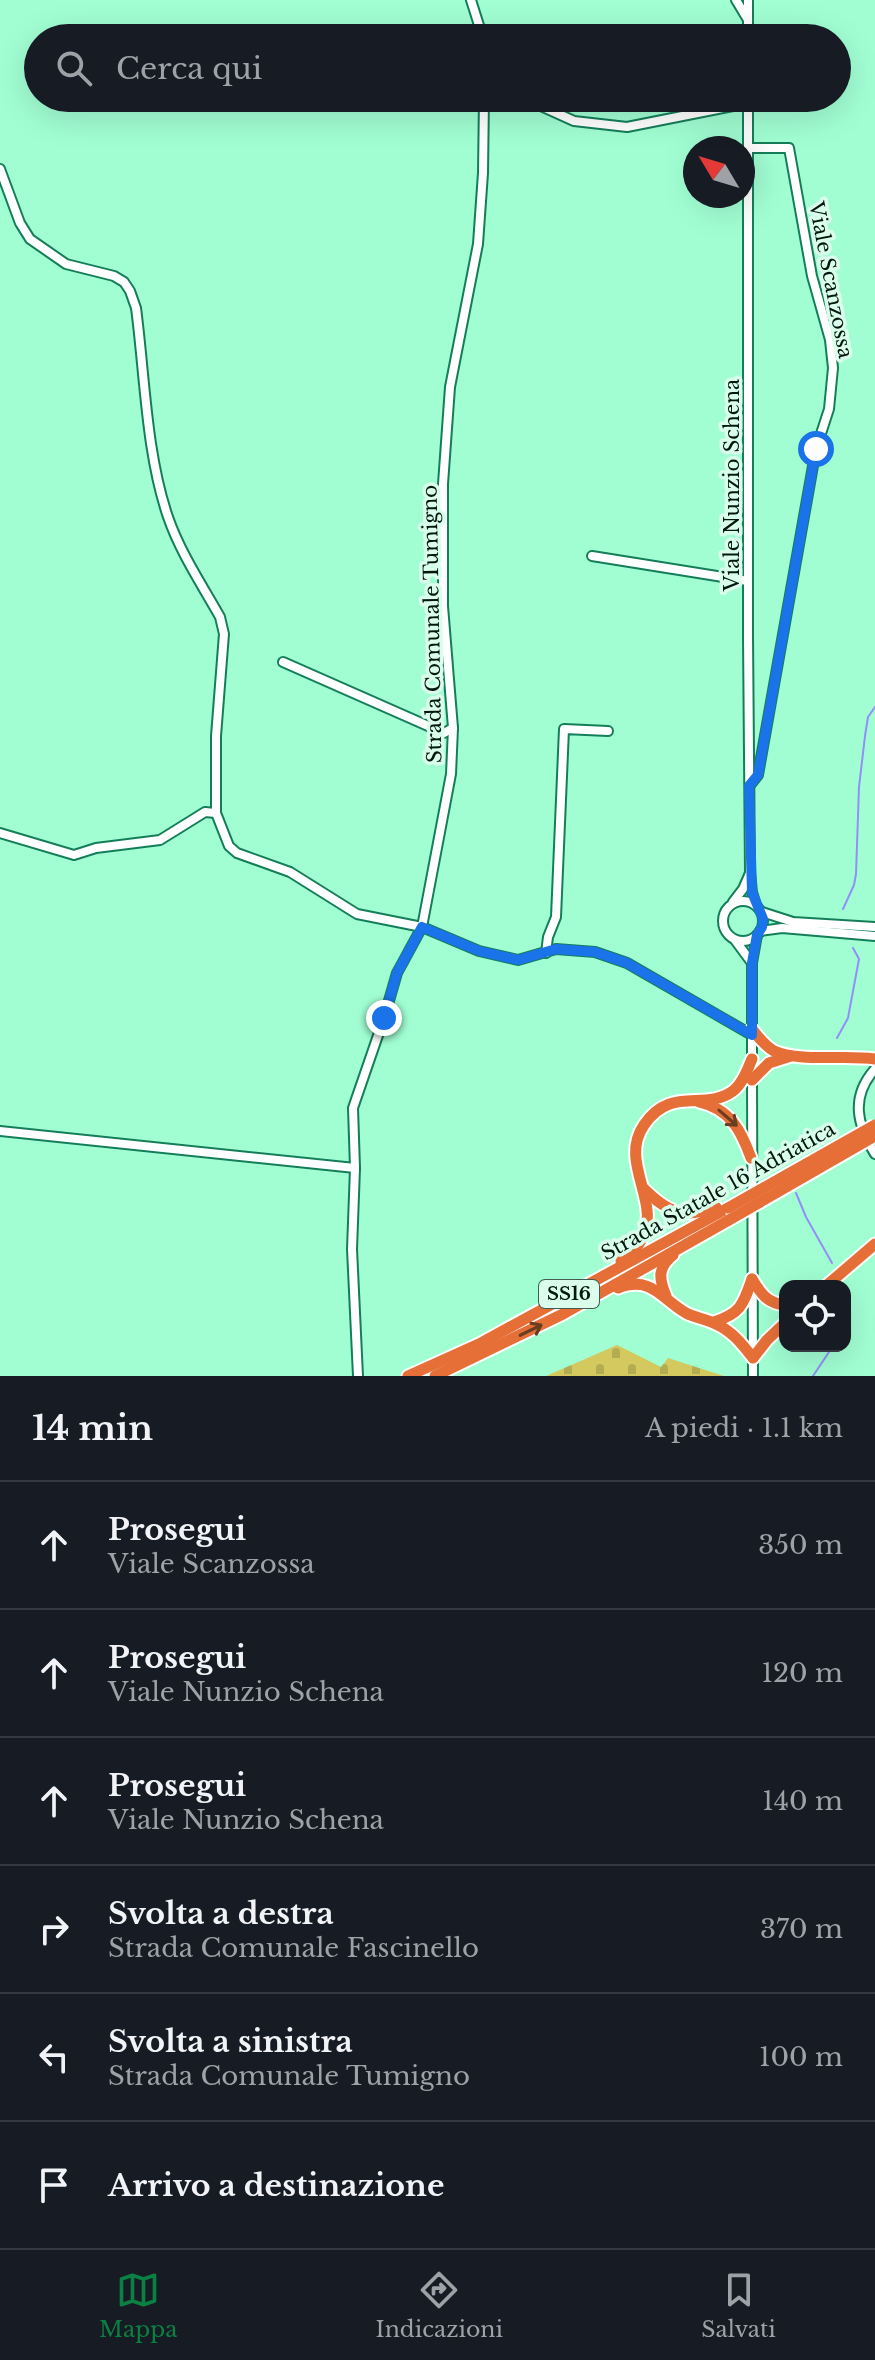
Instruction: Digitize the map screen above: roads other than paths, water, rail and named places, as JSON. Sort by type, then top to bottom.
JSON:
[{"type":"highway","points":[[752,1032],[772,1050],[791,1056],[872,1062]]},
{"type":"highway","points":[[752,1080],[769,1063],[791,1056]]},
{"type":"highway","points":[[570,1294],[622,1260],[639,1244],[647,1224],[648,1205],[638,1177],[635,1154],[637,1136],[645,1123],[671,1102],[720,1097],[734,1090],[744,1078],[752,1059]]},
{"type":"highway","points":[[686,1100],[709,1104],[726,1113],[738,1125],[751,1158]]},
{"type":"highway","points":[[838,1152],[875,1118]]},
{"type":"highway","name":"Strada Statale 16 Adriatica","points":[[408,1376],[479,1344],[838,1152],[875,1125]]},
{"type":"highway","name":"Strada Statale 16 Adriatica","points":[[435,1376],[563,1314],[700,1235],[728,1210],[768,1185],[875,1136]]},
{"type":"highway","points":[[838,1152],[875,1142]]},
{"type":"highway","points":[[643,1187],[660,1205],[681,1214],[728,1210]]},
{"type":"highway","points":[[666,1297],[660,1282],[660,1271],[668,1259],[700,1235]]},
{"type":"highway","points":[[833,1280],[875,1244]]},
{"type":"highway","points":[[752,1279],[763,1297],[779,1304]]},
{"type":"highway","points":[[714,1322],[732,1316],[743,1305],[752,1279]]},
{"type":"highway","points":[[563,1314],[628,1284],[642,1285],[696,1318],[714,1322],[736,1336],[753,1358],[779,1329]]},
{"type":"street","points":[[471,0],[479,24]]},
{"type":"street","points":[[736,0],[748,21]]},
{"type":"street","points":[[748,0],[748,21]]},
{"type":"street","name":"Strada Comunale Tumigno","points":[[358,1376],[352,1249],[355,1168],[353,1108],[397,973],[422,927],[451,774],[453,728],[443,606],[443,484],[450,387],[478,244],[484,112]]},
{"type":"street","points":[[556,112],[574,121],[627,127],[694,112]]},
{"type":"street","name":"Viale Nunzio Schena","points":[[748,112],[748,136]]},
{"type":"street","name":"Viale Scanzossa","points":[[749,786],[758,775],[816,449],[829,409],[833,368],[830,340],[812,276],[789,148],[755,148]]},
{"type":"street","points":[[0,169],[20,223],[30,239],[66,264],[114,276],[124,282],[136,308],[151,446],[161,493],[169,520],[220,617],[224,634],[216,736],[216,813],[229,846],[237,853],[290,872],[357,914],[422,927],[479,951],[518,960],[556,949],[595,952],[627,963],[752,1032]]},
{"type":"street","name":"Viale Nunzio Schena","points":[[748,208],[750,872],[752,892],[759,909]]},
{"type":"street","points":[[592,556],[748,581]]},
{"type":"street","points":[[283,662],[444,733],[453,728]]},
{"type":"street","points":[[546,953],[556,917],[564,729],[608,731]]},
{"type":"street","points":[[0,833],[74,855],[96,848],[160,840],[205,812],[216,813]]},
{"type":"street","name":"Viale Nunzio Schena","points":[[733,903],[750,872]]},
{"type":"street","points":[[752,963],[726,933],[722,920],[724,913],[739,900],[750,901],[759,909],[793,922],[875,927]]},
{"type":"street","points":[[753,1376],[752,963],[763,919],[759,909]]},
{"type":"street","points":[[735,940],[749,940],[758,933],[782,928],[875,936]]},
{"type":"street","points":[[872,1062],[859,1099],[858,1119],[875,1154]]},
{"type":"street","points":[[0,1131],[355,1168]]},
{"type":"waterway","points":[[843,909],[856,874],[859,787],[868,717],[875,707]]},
{"type":"waterway","points":[[837,1038],[848,1018],[859,959],[853,948]]},
{"type":"waterway","points":[[796,1193],[832,1263]]},
{"type":"waterway","points":[[813,1376],[829,1352]]}]
